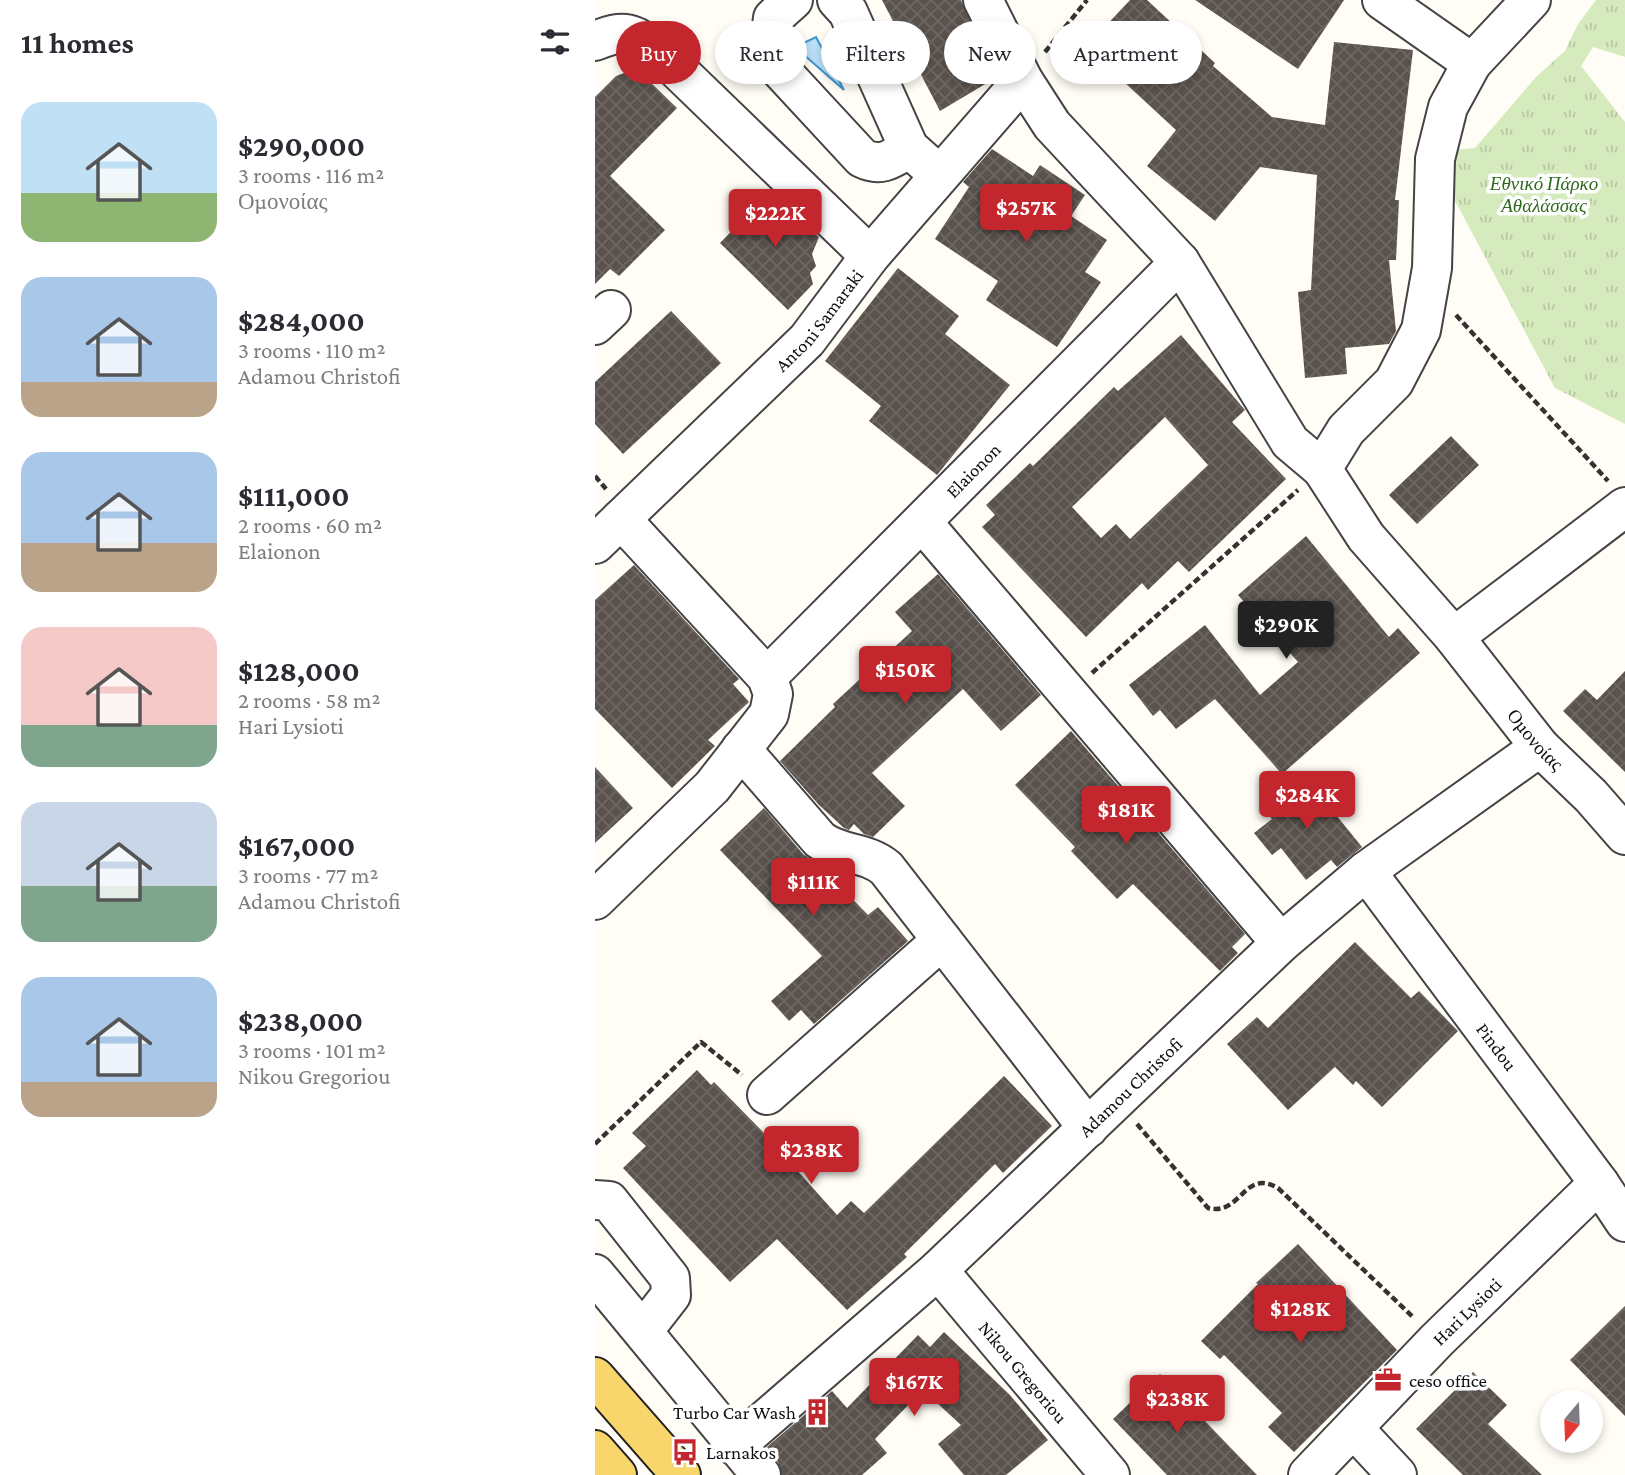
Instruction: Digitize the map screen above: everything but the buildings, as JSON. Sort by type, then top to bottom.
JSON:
[{"type":"main road","points":[[595,1377],[681,1475]]},
{"type":"main road","points":[[595,1450],[617,1475]]},
{"type":"street","points":[[793,0],[773,18],[770,41],[773,62],[863,158],[877,164],[886,162],[909,148]]},
{"type":"street","points":[[837,0],[848,12],[909,148],[939,176]]},
{"type":"street","name":"Ομονοίας","points":[[983,0],[994,21]]},
{"type":"street","points":[[1383,0],[1472,63]]},
{"type":"street","points":[[1322,469],[1346,430],[1394,382],[1421,330],[1429,286],[1435,159],[1448,107],[1472,63],[1531,0]]},
{"type":"street","points":[[595,41],[617,32],[634,35],[659,52],[870,256]]},
{"type":"street","name":"Antoni Samaraki","points":[[608,532],[807,340],[870,256],[1020,84]]},
{"type":"street","name":"Ομονοίας","points":[[1026,84],[1052,125],[1180,262],[1290,442],[1322,469],[1366,537],[1454,637],[1540,747],[1591,796],[1625,835]]},
{"type":"street","name":"Elaionon","points":[[767,677],[1180,262]]},
{"type":"street","points":[[1454,637],[1620,498]]},
{"type":"street","points":[[922,522],[1281,943]]},
{"type":"street","points":[[595,901],[712,788],[769,714],[773,694],[767,677],[608,532]]},
{"type":"street","name":"Adamou Christofi","points":[[735,1446],[937,1270],[1088,1128],[1116,1096],[1281,943],[1366,871],[1540,747]]},
{"type":"street","points":[[741,749],[820,841],[831,849],[872,857],[886,868],[1088,1128]]},
{"type":"street","name":"Pindou","points":[[1366,871],[1599,1183],[1625,1222]]},
{"type":"street","points":[[767,1095],[942,940]]},
{"type":"street","name":"Hari Lysioti","points":[[1308,1475],[1355,1430],[1437,1340],[1599,1183]]},
{"type":"street","points":[[595,1200],[609,1202],[670,1278],[671,1295],[643,1331]]},
{"type":"street","name":"Nikou Gregoriou","points":[[937,1270],[1110,1475]]},
{"type":"street","points":[[595,1274],[761,1475]]},
{"type":"street","points":[[1355,1430],[1397,1475]]},
{"type":"path","points":[[1036,64],[1087,0]]},
{"type":"path","points":[[1429,286],[1620,498]]},
{"type":"path","points":[[1069,694],[1322,469]]},
{"type":"path","points":[[595,1144],[701,1042],[767,1095]]},
{"type":"path","points":[[1116,1096],[1208,1208],[1219,1210],[1255,1182],[1267,1182],[1278,1188],[1437,1340]]},
{"type":"green space","name":"Εθνικό Πάρκο Αθαλάσσας","points":[[1596,0],[1625,0],[1625,57],[1593,47],[1581,66],[1625,122],[1625,424],[1555,388],[1446,184],[1454,150],[1475,148],[1537,76],[1565,51],[1578,24]]},
{"type":"water","points":[[816,37],[821,46],[821,70],[807,58],[807,41]]},
{"type":"place","name":"ceso office","points":[[1388,1380]]},
{"type":"place","name":"Turbo Car Wash","points":[[817,1412]]},
{"type":"place","name":"Larnakos","points":[[685,1452]]}]
